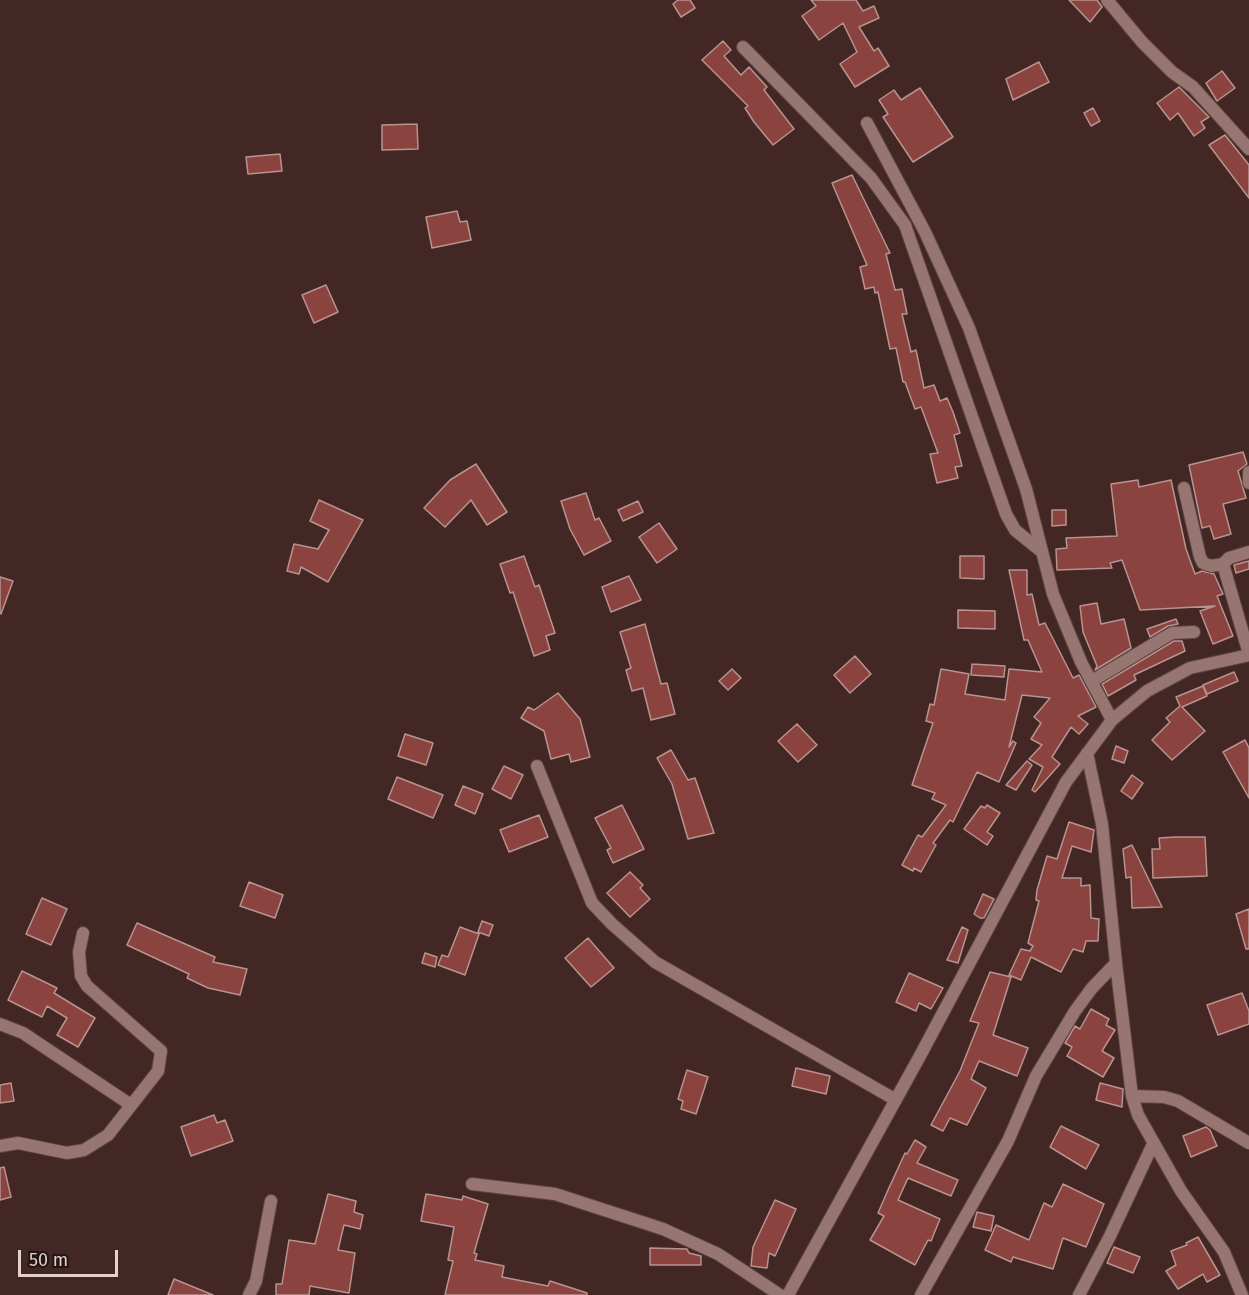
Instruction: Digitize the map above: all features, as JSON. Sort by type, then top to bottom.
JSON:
[{"type":"street","points":[[1107,0],[1142,42],[1172,72],[1193,87],[1249,149]]},
{"type":"street","points":[[743,47],[871,178],[905,225],[1006,514],[1015,530],[1041,551]]},
{"type":"street","points":[[867,123],[925,232],[969,328],[1026,489],[1053,594],[1112,720]]},
{"type":"street","points":[[1249,472],[1247,474],[1249,483]]},
{"type":"street","points":[[1184,488],[1203,563],[1211,566],[1223,564],[1229,558],[1249,552]]},
{"type":"street","points":[[788,1295],[896,1100],[1066,782],[1086,753],[1112,720],[1147,691],[1190,668],[1249,655],[1223,564]]},
{"type":"street","points":[[1092,681],[1172,633],[1194,632]]},
{"type":"street","points":[[1086,753],[1102,824],[1116,963],[1132,1096],[1137,1115],[1181,1191],[1224,1252],[1242,1295]]},
{"type":"street","points":[[537,765],[592,903],[612,924],[655,962],[896,1100]]},
{"type":"street","points":[[0,1146],[18,1143],[67,1153],[84,1150],[108,1135],[158,1071],[161,1051],[87,986],[79,966],[83,933]]},
{"type":"street","points":[[921,1295],[1004,1149],[1035,1076],[1075,1011],[1092,988],[1116,963]]},
{"type":"street","points":[[0,1024],[23,1033],[131,1105]]},
{"type":"street","points":[[1132,1096],[1164,1097],[1178,1101],[1249,1143]]},
{"type":"street","points":[[1079,1295],[1110,1236],[1153,1144]]},
{"type":"street","points":[[472,1184],[555,1194],[663,1229],[718,1254],[780,1295]]},
{"type":"street","points":[[249,1295],[256,1281],[271,1202]]},
{"type":"building","points":[[678,0],[690,0],[695,8],[681,17],[673,4]]},
{"type":"building","points":[[811,0],[856,0],[863,11],[874,6],[879,18],[859,27],[874,51],[878,48],[889,66],[855,87],[840,64],[857,52],[843,23],[819,40],[802,16],[816,6]]},
{"type":"building","points":[[1069,0],[1097,0],[1102,7],[1090,22]]},
{"type":"building","points":[[723,41],[731,50],[724,56],[741,75],[749,67],[767,87],[764,90],[794,129],[773,145],[745,108],[748,106],[702,60]]},
{"type":"building","points":[[1039,62],[1049,82],[1013,100],[1006,79]]},
{"type":"building","points":[[1222,71],[1235,88],[1217,101],[1206,83]]},
{"type":"building","points":[[1179,87],[1209,117],[1201,122],[1205,128],[1194,136],[1178,113],[1170,120],[1157,103]]},
{"type":"building","points":[[920,88],[953,137],[913,162],[883,117],[888,114],[879,100],[894,90],[901,100]]},
{"type":"building","points":[[1093,108],[1100,121],[1091,126],[1084,113]]},
{"type":"building","points":[[417,124],[418,149],[382,150],[382,125]]},
{"type":"building","points":[[1225,135],[1249,165],[1249,198],[1209,145]]},
{"type":"building","points":[[280,154],[282,171],[248,174],[246,157]]},
{"type":"building","points":[[852,175],[890,253],[886,254],[895,290],[902,289],[907,314],[902,314],[911,352],[916,350],[924,388],[934,385],[940,401],[947,398],[953,412],[960,433],[954,435],[962,466],[955,467],[958,478],[937,483],[930,454],[938,453],[921,407],[915,409],[905,382],[903,382],[896,348],[890,349],[878,292],[875,293],[874,287],[865,289],[860,267],[867,265],[832,183]]},
{"type":"building","points":[[457,211],[460,222],[467,221],[471,240],[432,248],[426,217]]},
{"type":"building","points":[[326,285],[338,312],[314,323],[302,295]]},
{"type":"building","points":[[1243,452],[1247,464],[1238,471],[1246,498],[1223,504],[1231,534],[1214,539],[1210,526],[1202,528],[1189,465]]},
{"type":"building","points":[[476,464],[507,512],[487,525],[471,500],[445,527],[424,508],[450,480]]},
{"type":"building","points":[[1138,480],[1139,487],[1171,480],[1186,549],[1195,574],[1202,571],[1214,574],[1223,594],[1217,596],[1233,636],[1213,644],[1200,611],[1215,606],[1140,610],[1122,560],[1110,563],[1112,568],[1057,570],[1056,549],[1067,548],[1066,538],[1117,536],[1111,484]]},
{"type":"building","points":[[586,493],[595,520],[599,518],[611,541],[584,555],[570,529],[561,501]]},
{"type":"building","points":[[319,500],[363,520],[328,582],[301,567],[299,574],[287,571],[294,544],[318,549],[329,530],[310,521]]},
{"type":"building","points":[[638,501],[643,512],[623,521],[618,510]]},
{"type":"building","points":[[1052,510],[1066,510],[1066,525],[1052,526]]},
{"type":"building","points":[[659,523],[677,549],[657,563],[639,537]]},
{"type":"building","points":[[524,556],[535,587],[539,585],[555,633],[546,636],[550,650],[534,656],[513,592],[510,593],[500,564]]},
{"type":"building","points":[[960,556],[984,556],[984,579],[960,578]]},
{"type":"building","points":[[1249,561],[1249,569],[1236,573],[1234,565]]},
{"type":"building","points":[[1009,570],[1027,570],[1027,595],[1032,594],[1039,625],[1045,623],[1073,678],[1079,675],[1096,707],[1078,716],[1088,724],[1079,734],[1071,727],[1052,757],[1060,764],[1035,792],[1032,790],[1043,767],[1029,759],[1042,745],[1031,739],[1041,723],[1034,717],[1050,698],[1022,695],[1009,747],[1013,741],[1016,743],[999,782],[977,772],[953,822],[950,820],[933,843],[936,845],[921,872],[914,868],[913,871],[902,865],[918,835],[922,837],[946,805],[932,799],[935,793],[912,785],[933,723],[926,721],[930,704],[934,705],[941,669],[969,674],[965,694],[1005,700],[1009,669],[1042,672],[1028,640],[1024,640]]},
{"type":"building","points":[[629,576],[641,600],[611,612],[602,587]]},
{"type":"building","points":[[0,577],[13,581],[1,614],[0,613]]},
{"type":"building","points":[[1097,603],[1101,624],[1124,619],[1131,648],[1095,670],[1097,666],[1083,632],[1080,606]]},
{"type":"building","points":[[958,610],[995,611],[995,629],[958,628]]},
{"type":"building","points":[[1176,619],[1178,624],[1168,626],[1150,637],[1147,629]]},
{"type":"building","points":[[645,624],[661,684],[667,683],[675,714],[651,720],[643,688],[632,691],[626,670],[631,668],[620,632]]},
{"type":"building","points":[[1174,641],[1182,641],[1185,651],[1134,675],[1136,680],[1108,696],[1102,684]]},
{"type":"building","points":[[855,656],[871,674],[850,693],[834,675]]},
{"type":"building","points":[[972,664],[1005,666],[1004,677],[971,675]]},
{"type":"building","points":[[732,669],[741,678],[728,690],[719,681]]},
{"type":"building","points":[[1234,672],[1238,681],[1207,694],[1203,685]]},
{"type":"building","points":[[1203,686],[1207,696],[1182,707],[1205,731],[1172,760],[1152,740],[1170,722],[1166,718],[1180,706],[1176,697]]},
{"type":"building","points":[[558,693],[580,719],[590,757],[571,762],[569,754],[551,759],[544,731],[521,718],[528,707],[534,710]]},
{"type":"building","points":[[797,724],[817,745],[798,762],[778,741]]},
{"type":"building","points":[[405,734],[433,743],[426,765],[398,756]]},
{"type":"building","points":[[1245,740],[1249,748],[1249,798],[1223,752]]},
{"type":"building","points":[[1116,746],[1128,751],[1124,763],[1112,759]]},
{"type":"building","points":[[671,750],[688,780],[695,778],[714,833],[688,839],[672,784],[657,758]]},
{"type":"building","points":[[1027,761],[1032,765],[1016,790],[1006,785]]},
{"type":"building","points":[[504,766],[523,775],[511,799],[492,789]]},
{"type":"building","points":[[1132,775],[1143,783],[1132,799],[1121,791]]},
{"type":"building","points":[[397,777],[443,795],[433,818],[388,799]]},
{"type":"building","points":[[463,786],[483,794],[475,814],[455,805]]},
{"type":"building","points":[[622,805],[644,849],[613,863],[607,850],[611,848],[595,818]]},
{"type":"building","points":[[987,805],[1000,813],[987,832],[993,836],[987,845],[964,829],[981,806],[985,808]]},
{"type":"building","points":[[539,815],[548,837],[509,852],[500,830]]},
{"type":"building","points":[[1069,822],[1094,830],[1091,852],[1072,846],[1062,878],[1081,878],[1081,886],[1090,885],[1091,918],[1099,919],[1098,941],[1086,941],[1083,952],[1073,949],[1061,972],[1031,957],[1021,980],[1009,975],[1021,949],[1030,951],[1033,946],[1028,943],[1039,901],[1036,900],[1037,890],[1047,856],[1057,859]]},
{"type":"building","points":[[1205,837],[1207,876],[1153,878],[1152,849],[1160,849],[1159,838]]},
{"type":"building","points":[[1132,845],[1162,907],[1132,908],[1131,877],[1126,878],[1123,849]]},
{"type":"building","points":[[630,872],[643,885],[640,888],[650,899],[630,917],[607,893]]},
{"type":"building","points":[[249,882],[283,895],[275,918],[240,906]]},
{"type":"building","points":[[983,894],[994,899],[984,918],[980,918],[974,914]]},
{"type":"building","points":[[42,898],[67,909],[51,945],[26,934]]},
{"type":"building","points":[[1249,909],[1249,949],[1246,949],[1236,914]]},
{"type":"building","points":[[482,921],[493,925],[489,936],[478,932]]},
{"type":"building","points":[[137,923],[215,957],[213,962],[247,969],[240,995],[208,988],[187,978],[189,974],[127,945]]},
{"type":"building","points":[[460,927],[479,934],[465,975],[438,965],[442,955],[448,957]]},
{"type":"building","points":[[962,927],[968,930],[958,963],[947,960]]},
{"type":"building","points":[[588,938],[614,968],[591,987],[565,958]]},
{"type":"building","points":[[425,953],[437,957],[435,967],[422,963]]},
{"type":"building","points":[[22,971],[57,988],[54,993],[95,1018],[78,1047],[57,1035],[67,1018],[47,1006],[42,1017],[8,1000]]},
{"type":"building","points":[[990,972],[1011,977],[993,1035],[1028,1048],[1017,1076],[979,1061],[971,1079],[986,1088],[967,1125],[950,1118],[943,1131],[931,1125],[960,1071],[979,1023],[970,1021]]},
{"type":"building","points":[[909,973],[943,988],[931,1009],[919,1003],[916,1011],[896,1002]]},
{"type":"building","points":[[1242,993],[1249,1011],[1249,1024],[1218,1035],[1207,1005]]},
{"type":"building","points":[[1091,1009],[1109,1019],[1106,1025],[1115,1030],[1102,1051],[1114,1058],[1103,1077],[1067,1056],[1072,1047],[1065,1043],[1075,1026],[1080,1029]]},
{"type":"building","points":[[796,1068],[830,1076],[826,1094],[792,1086]]},
{"type":"building","points":[[687,1070],[708,1077],[696,1114],[681,1109],[683,1101],[678,1099]]},
{"type":"building","points":[[11,1083],[14,1101],[0,1103],[0,1085]]},
{"type":"building","points":[[1100,1083],[1123,1089],[1122,1107],[1096,1100]]},
{"type":"building","points":[[214,1115],[217,1123],[225,1120],[233,1141],[191,1156],[181,1127]]},
{"type":"building","points":[[1061,1126],[1099,1145],[1086,1169],[1050,1147]]},
{"type":"building","points":[[1206,1127],[1210,1130],[1217,1146],[1191,1157],[1183,1136]]},
{"type":"building","points":[[915,1140],[926,1147],[917,1163],[958,1180],[951,1196],[908,1178],[898,1200],[940,1219],[931,1241],[928,1240],[915,1265],[870,1240],[884,1216],[878,1213],[888,1190],[905,1153],[907,1154]]},
{"type":"building","points":[[4,1167],[11,1197],[0,1200],[0,1168]]},
{"type":"building","points":[[1063,1184],[1104,1204],[1086,1247],[1063,1238],[1053,1269],[1013,1257],[1011,1262],[985,1250],[996,1225],[1029,1240],[1044,1203],[1052,1207]]},
{"type":"building","points":[[328,1194],[356,1201],[354,1212],[363,1215],[360,1229],[344,1225],[338,1250],[355,1253],[349,1293],[310,1286],[309,1295],[276,1295],[276,1284],[282,1284],[289,1240],[315,1244]]},
{"type":"building","points":[[426,1194],[462,1200],[463,1196],[488,1204],[474,1253],[477,1254],[475,1260],[504,1266],[502,1277],[548,1286],[550,1281],[587,1293],[587,1295],[445,1295],[453,1261],[448,1260],[454,1227],[421,1221]]},
{"type":"building","points":[[775,1200],[796,1209],[775,1256],[769,1253],[767,1268],[751,1266],[753,1247]]},
{"type":"building","points":[[977,1212],[994,1216],[991,1231],[973,1227]]},
{"type":"building","points":[[1198,1237],[1220,1275],[1207,1282],[1203,1274],[1178,1289],[1166,1271],[1176,1265],[1171,1251],[1187,1245],[1186,1243]]},
{"type":"building","points":[[1114,1247],[1140,1257],[1133,1273],[1107,1263]]},
{"type":"building","points":[[650,1248],[687,1249],[689,1253],[701,1256],[701,1265],[650,1265]]},
{"type":"building","points":[[174,1279],[213,1295],[168,1295]]}]
